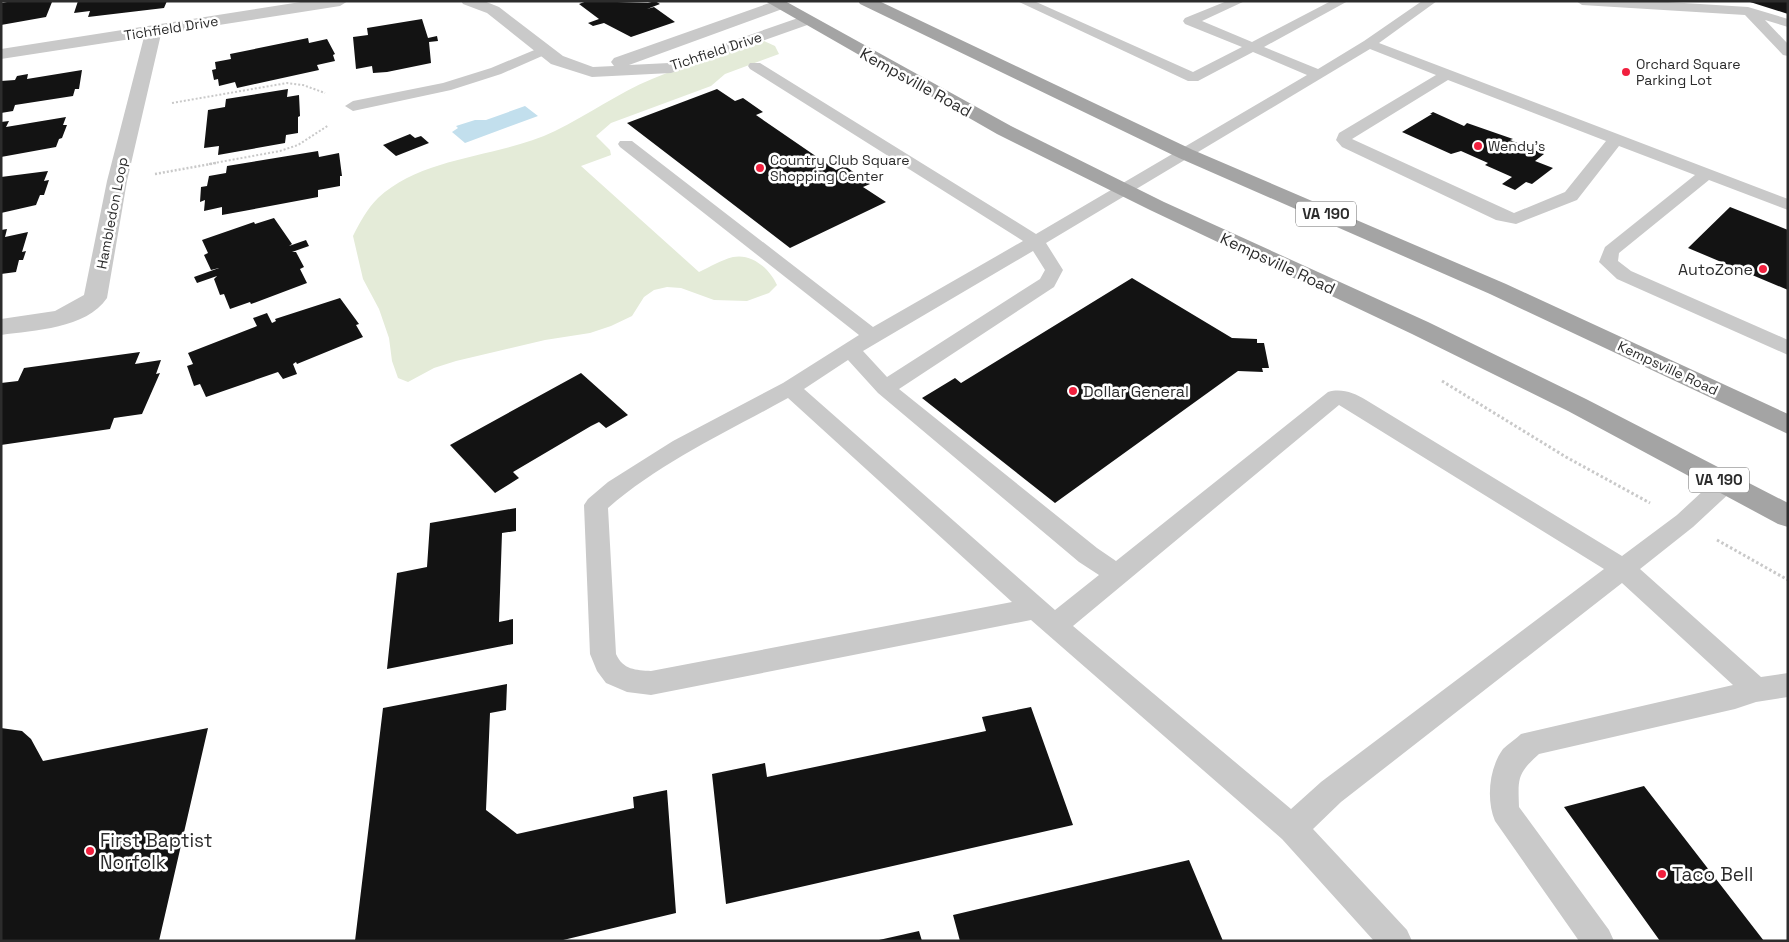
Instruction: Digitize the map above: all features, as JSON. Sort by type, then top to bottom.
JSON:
[{"type":"main road","name":"Kempsville Road","points":[[866,1],[1186,154],[1498,289],[1788,425]]},
{"type":"main road","name":"Kempsville Road","points":[[776,3],[962,108],[1125,190],[1420,328],[1577,405],[1788,516]]},
{"type":"street","name":"Tichfield Drive","points":[[1,54],[340,1]]},
{"type":"street","name":"Tichfield Drive","points":[[469,1],[493,10],[557,60],[592,72],[671,68],[807,20]]},
{"type":"street","name":"Tichfield Drive","points":[[592,72],[776,3]]},
{"type":"street","name":"Hambledon Loop","points":[[1,327],[60,318],[83,309],[95,298],[116,181],[154,30]]},
{"type":"lane","points":[[1023,1],[1193,78],[1342,1]]},
{"type":"lane","points":[[1239,1],[1190,21],[1318,74]]},
{"type":"lane","points":[[1036,609],[965,621],[652,683],[624,680],[609,669],[603,654],[596,505],[616,488],[681,447],[790,388],[872,336],[1186,154],[1369,44],[1431,1]]},
{"type":"lane","points":[[1582,1],[1748,11],[1788,23]]},
{"type":"lane","points":[[1748,11],[1788,52]]},
{"type":"lane","points":[[1369,44],[1788,205]]},
{"type":"lane","points":[[353,106],[446,87],[496,72],[544,50]]},
{"type":"lane","points":[[755,66],[1035,241],[1054,270],[1054,275],[1047,283],[885,388]]},
{"type":"lane","points":[[1447,74],[1345,136],[1344,140],[1348,144],[1502,216],[1516,219],[1571,196],[1616,139]]},
{"type":"lane","points":[[626,144],[872,336]]},
{"type":"lane","points":[[1706,174],[1611,251],[1608,262],[1624,275],[1788,348]]},
{"type":"lane","points":[[850,350],[885,388],[1088,555],[1118,575]]},
{"type":"lane","points":[[790,388],[1054,626],[1292,829],[1396,941]]},
{"type":"lane","points":[[1054,626],[1335,397],[1346,398],[1622,568],[1756,690]]},
{"type":"lane","points":[[1292,829],[1331,792],[1685,521],[1726,484]]},
{"type":"lane","points":[[1598,941],[1505,811],[1504,782],[1513,759],[1531,743],[1735,697],[1756,690],[1788,685]]},
{"type":"path","points":[[116,181],[280,151],[314,137],[353,106],[335,96],[303,85],[287,83],[134,110]]},
{"type":"green space","points":[[764,41],[775,46],[779,54],[725,74],[711,86],[611,123],[596,136],[610,150],[611,155],[581,166],[699,272],[729,258],[747,257],[765,268],[774,279],[777,285],[769,293],[747,301],[714,300],[681,288],[667,287],[654,290],[644,297],[632,316],[611,326],[590,333],[545,340],[456,361],[434,368],[408,382],[398,378],[392,361],[389,338],[379,309],[363,279],[353,236],[364,216],[378,198],[397,184],[417,173],[463,158],[533,140],[567,125],[652,79]]},
{"type":"water","points":[[525,106],[538,116],[465,143],[452,132],[458,128],[456,126],[475,120],[486,120]]},
{"type":"building","points":[[13,1],[52,2],[46,17],[1,25],[1,3]]},
{"type":"building","points":[[78,1],[167,1],[164,8],[88,17],[90,11],[74,13]]},
{"type":"building","points":[[587,1],[648,3],[655,1],[660,4],[647,9],[654,7],[675,22],[631,37],[604,23],[593,26],[588,23],[599,19],[579,4]]},
{"type":"building","points":[[1788,1],[1788,14],[1750,2]]},
{"type":"building","points":[[422,19],[428,38],[437,36],[438,41],[429,42],[431,63],[387,72],[373,73],[372,66],[356,69],[353,37],[368,35],[367,28]]},
{"type":"building","points":[[308,38],[309,43],[327,39],[335,54],[333,55],[335,61],[317,65],[319,70],[237,88],[235,82],[219,86],[218,79],[214,80],[212,70],[216,69],[215,62],[231,59],[230,54]]},
{"type":"building","points":[[82,70],[79,89],[75,89],[73,96],[15,105],[13,111],[1,113],[1,81],[15,80],[17,76],[28,74],[27,79]]},
{"type":"building","points":[[288,89],[287,97],[299,95],[300,116],[298,117],[298,133],[286,135],[285,143],[218,155],[219,146],[204,148],[208,110],[225,107],[226,99]]},
{"type":"building","name":"Country Club Square Shopping Center","points":[[717,89],[735,101],[743,98],[763,112],[756,115],[836,170],[845,166],[870,184],[863,187],[886,202],[790,248],[627,123]]},
{"type":"building","name":"Wendy's","points":[[1433,112],[1464,126],[1467,123],[1513,139],[1510,140],[1544,154],[1535,161],[1553,168],[1532,184],[1526,182],[1515,190],[1502,184],[1512,177],[1485,165],[1488,163],[1461,151],[1451,154],[1402,132]]},
{"type":"building","points":[[66,117],[63,125],[67,125],[56,147],[1,157],[1,122],[9,121],[6,127]]},
{"type":"building","points":[[410,134],[415,138],[421,136],[429,143],[396,156],[383,145]]},
{"type":"building","points":[[318,151],[319,157],[339,153],[342,176],[340,176],[340,186],[318,190],[318,197],[222,215],[222,207],[204,211],[205,200],[200,202],[201,187],[207,186],[209,176],[226,173],[227,166]]},
{"type":"building","points":[[48,171],[44,181],[49,180],[44,195],[40,195],[36,205],[1,213],[1,177]]},
{"type":"building","name":"AutoZone","points":[[1730,207],[1788,230],[1788,290],[1688,248]]},
{"type":"building","points":[[274,218],[292,244],[289,246],[306,240],[309,246],[292,252],[296,252],[304,267],[300,269],[307,283],[251,304],[250,302],[230,309],[224,294],[220,295],[214,279],[217,276],[197,283],[194,277],[219,268],[211,270],[204,255],[208,253],[202,240],[254,222],[255,224]]},
{"type":"building","points":[[7,229],[5,237],[28,232],[22,252],[26,251],[23,260],[19,260],[16,272],[1,274],[1,230]]},
{"type":"building","name":"Dollar General","points":[[1132,278],[1232,338],[1257,339],[1257,343],[1264,343],[1269,368],[1262,368],[1263,372],[1238,371],[1055,503],[922,398],[955,378],[961,383]]},
{"type":"building","points":[[340,298],[359,324],[356,325],[363,337],[297,364],[296,362],[293,364],[297,374],[283,379],[278,372],[206,397],[200,384],[194,386],[187,366],[193,364],[188,353],[257,326],[253,318],[267,313],[272,323],[276,321],[275,319]]},
{"type":"building","points":[[140,352],[135,364],[161,360],[156,374],[160,373],[142,414],[114,418],[110,429],[1,445],[1,383],[18,381],[24,368]]},
{"type":"building","points":[[581,373],[628,415],[606,428],[599,422],[591,426],[513,472],[519,478],[495,493],[450,445]]},
{"type":"building","points":[[516,508],[516,531],[502,533],[499,622],[513,619],[513,644],[387,669],[397,573],[427,567],[430,523]]},
{"type":"building","points":[[507,684],[506,710],[490,713],[486,810],[517,834],[634,808],[633,797],[667,790],[676,913],[559,941],[355,941],[383,708]]},
{"type":"building","points":[[1031,707],[1073,825],[726,904],[712,774],[765,763],[767,777],[877,754],[986,731],[982,717]]},
{"type":"building","name":"First Baptist Norfolk","points":[[1,728],[22,731],[31,739],[43,761],[208,728],[159,941],[1,941]]},
{"type":"building","name":"Taco Bell","points":[[1644,786],[1764,941],[1660,941],[1564,807]]},
{"type":"building","points":[[1189,860],[1223,941],[960,941],[953,915]]},
{"type":"building","points":[[919,931],[922,941],[879,941],[879,940]]},
{"type":"place","name":"Orchard Square Parking Lot","points":[[1626,72]]},
{"type":"place","name":"Wendy's","points":[[1478,146]]},
{"type":"place","name":"Country Club Square Shopping Center","points":[[760,168]]},
{"type":"place","name":"AutoZone","points":[[1763,269]]},
{"type":"place","name":"Dollar General","points":[[1073,391]]},
{"type":"place","name":"First Baptist Norfolk","points":[[90,851]]},
{"type":"place","name":"Taco Bell","points":[[1662,874]]}]
